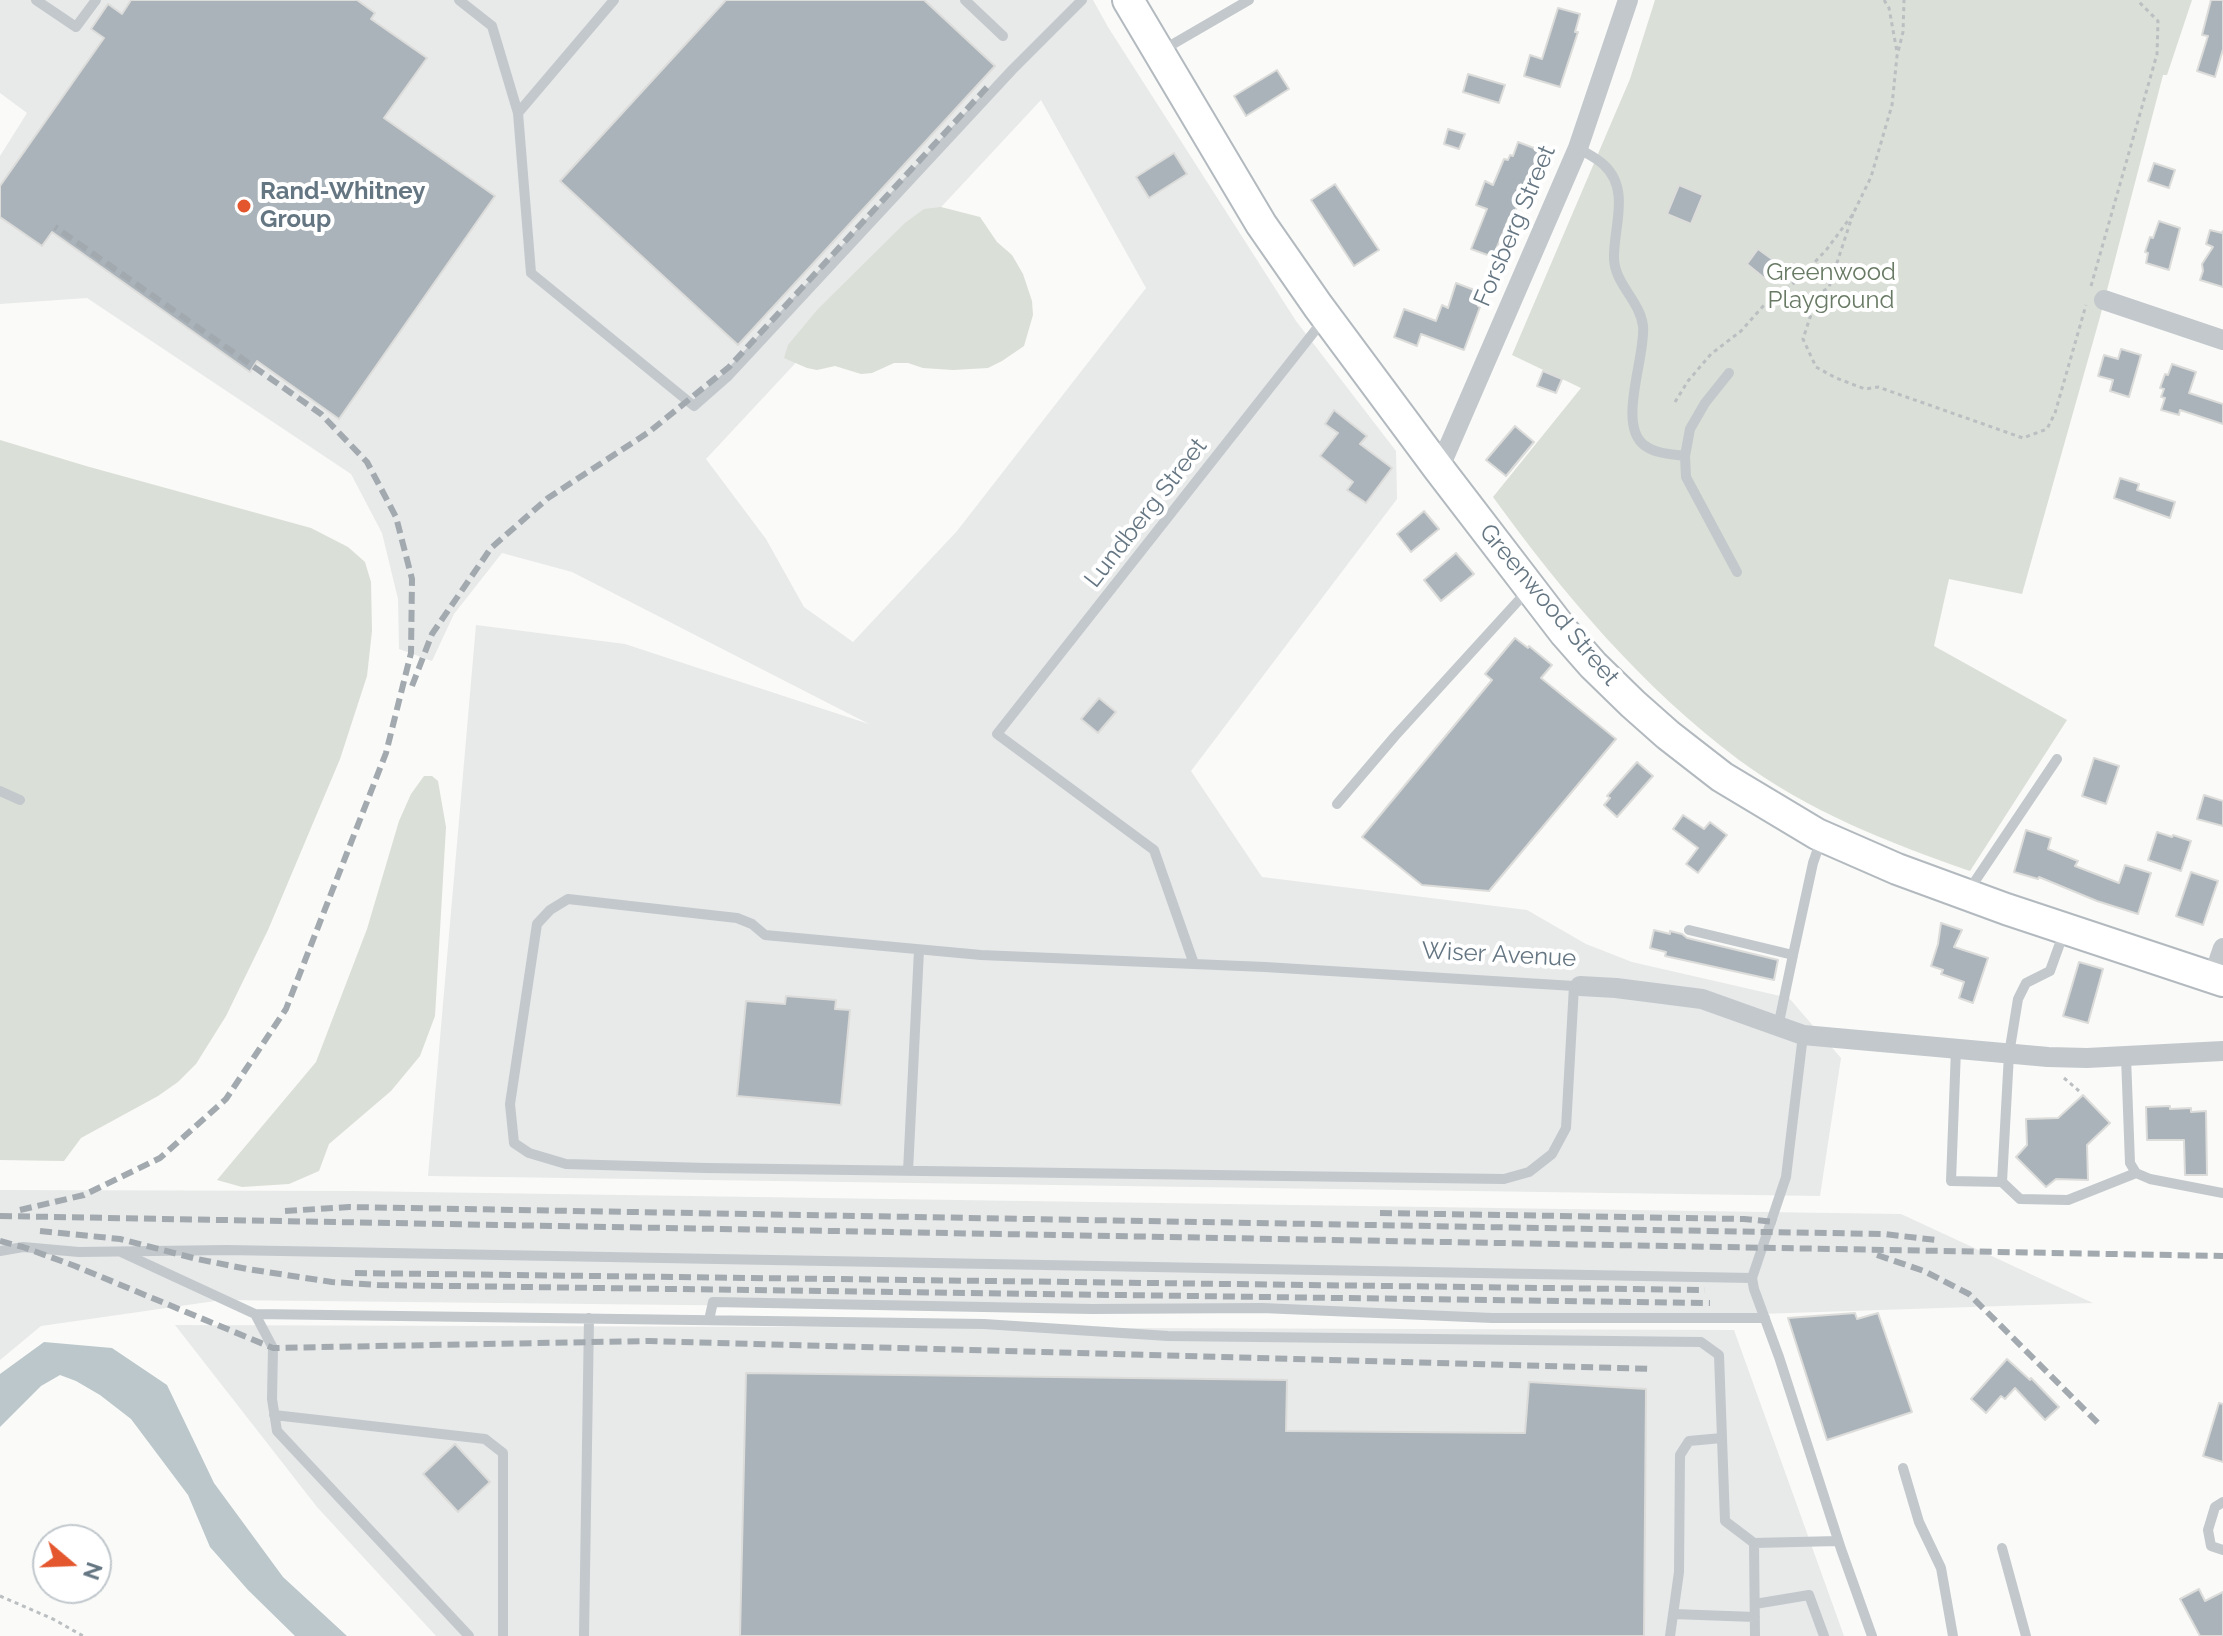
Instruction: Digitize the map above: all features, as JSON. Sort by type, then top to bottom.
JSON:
[{"type":"main road","name":"Greenwood Street","points":[[1128,0],[1261,224],[1326,317],[1439,469],[1593,665],[1668,735],[1722,777],[1822,836],[1897,869],[2218,979]]},
{"type":"street","name":"Forsberg Street","points":[[1439,469],[1578,148],[1628,0]]},
{"type":"street","points":[[2104,300],[2223,340]]},
{"type":"street","points":[[2218,979],[2223,948]]},
{"type":"street","name":"Wiser Avenue","points":[[1577,986],[1702,999],[1803,1035],[2087,1058],[2223,1051]]},
{"type":"lane","points":[[36,0],[76,27],[96,0]]},
{"type":"lane","points":[[459,0],[492,26],[518,113],[531,273],[694,406],[727,377],[1012,70],[1082,0]]},
{"type":"lane","points":[[518,113],[614,0]]},
{"type":"lane","points":[[965,0],[1003,36]]},
{"type":"lane","points":[[1159,52],[1249,0]]},
{"type":"lane","points":[[1578,148],[1605,166],[1614,181],[1620,204],[1614,259],[1616,272],[1636,302],[1643,324],[1633,402],[1634,428],[1642,443],[1656,452],[1685,456]]},
{"type":"lane","name":"Lundberg Street","points":[[1194,964],[1154,850],[997,734],[1326,317]]},
{"type":"lane","points":[[1729,373],[1705,403],[1690,429],[1685,456],[1686,477],[1737,572]]},
{"type":"lane","points":[[1337,804],[1498,621],[1531,588]]},
{"type":"lane","points":[[1967,894],[2057,759]]},
{"type":"lane","points":[[0,791],[20,800]]},
{"type":"lane","points":[[1778,1027],[1813,863],[1822,836]]},
{"type":"lane","name":"Wiser Avenue","points":[[908,1171],[566,1164],[529,1153],[514,1143],[510,1104],[537,924],[550,910],[568,899],[737,918],[752,924],[765,935],[919,950],[1577,986]]},
{"type":"lane","points":[[2002,1182],[2009,1054],[2018,999],[2026,983],[2050,971],[2065,928]]},
{"type":"lane","points":[[1689,930],[1793,955]]},
{"type":"lane","points":[[919,950],[908,1171],[1504,1179],[1529,1172],[1552,1154],[1566,1128],[1577,986]]},
{"type":"lane","points":[[1803,1035],[1786,1177],[1752,1278],[1872,1636]]},
{"type":"lane","points":[[1956,1049],[1951,1181],[2002,1182],[2020,1199],[2068,1200],[2136,1173]]},
{"type":"lane","points":[[2126,1057],[2130,1163],[2136,1173],[2150,1179],[2223,1193]]},
{"type":"lane","points":[[0,1251],[23,1247],[79,1252],[227,1250],[1752,1278]]},
{"type":"lane","points":[[121,1252],[255,1314],[984,1324],[1168,1336],[1701,1342],[1719,1355],[1725,1521],[1754,1543],[1838,1541]]},
{"type":"lane","points":[[709,1320],[713,1302],[1092,1309],[1262,1308],[1492,1318],[1765,1318]]},
{"type":"lane","points":[[255,1314],[273,1348],[272,1399],[277,1431],[469,1636]]},
{"type":"lane","points":[[584,1636],[589,1318]]},
{"type":"lane","points":[[274,1415],[485,1439],[503,1453],[503,1636]]},
{"type":"lane","points":[[1670,1636],[1679,1572],[1680,1455],[1689,1441],[1722,1438]]},
{"type":"lane","points":[[1903,1468],[1919,1522],[1941,1568],[1953,1636]]},
{"type":"lane","points":[[2223,1502],[2215,1507],[2208,1530],[2211,1546],[2223,1550]]},
{"type":"lane","points":[[1754,1543],[1755,1636]]},
{"type":"lane","points":[[2002,1548],[2026,1636]]},
{"type":"lane","points":[[1755,1604],[1809,1595],[1824,1636]]},
{"type":"lane","points":[[1673,1614],[1755,1617]]},
{"type":"path","points":[[1884,0],[1889,8],[1897,56]]},
{"type":"path","points":[[1904,0],[1903,32],[1883,141],[1871,177],[1853,214],[1829,287],[1817,296],[1803,339],[1816,367],[1836,378],[1865,389],[1878,387],[2023,438],[2047,429],[2055,413],[2157,54],[2158,21],[2137,0]]},
{"type":"path","points":[[1675,402],[1711,354],[1741,331],[1766,303],[1798,280],[1827,249],[1853,214]]},
{"type":"path","points":[[2063,1077],[2079,1091]]},
{"type":"path","points":[[0,1596],[83,1636]]},
{"type":"shaded area","points":[[0,0],[1093,0],[1296,321],[1396,451],[1397,499],[1191,771],[1262,877],[1527,910],[1586,944],[1632,962],[1789,998],[1841,1058],[1820,1196],[428,1176],[476,625],[625,644],[869,724],[572,572],[502,553],[454,614],[432,661],[399,649],[398,599],[382,533],[351,474],[87,298],[0,304],[0,156],[27,113],[0,93]],"holes":[[[1041,100],[1146,288],[957,531],[853,642],[804,607],[766,539],[706,459]]]},
{"type":"shaded area","points":[[0,1190],[352,1191],[1901,1214],[2093,1303],[1698,1316],[222,1300],[41,1326],[0,1360]]},
{"type":"shaded area","points":[[175,1325],[1734,1330],[1844,1636],[436,1636],[317,1507]]},
{"type":"shaded area","points":[[44,1342],[112,1348],[167,1385],[214,1483],[283,1577],[347,1636],[295,1636],[210,1547],[188,1495],[131,1419],[100,1395],[60,1375],[41,1386],[0,1427],[0,1374]]},
{"type":"green space","name":"Greenwood Playground","points":[[1655,0],[2192,0],[2167,75],[2163,75],[2100,317],[2022,594],[1949,579],[1934,646],[2067,720],[1970,871],[1909,849],[1821,810],[1765,778],[1703,732],[1606,638],[1493,497],[1581,388],[1512,355],[1630,79]]},
{"type":"green space","points":[[941,207],[980,217],[997,242],[1012,255],[1023,274],[1032,301],[1033,315],[1024,346],[988,368],[953,370],[894,363],[872,373],[861,374],[835,366],[817,370],[807,368],[784,358],[788,345],[818,309],[905,223],[924,209]]},
{"type":"green space","points":[[0,440],[311,528],[348,547],[365,562],[371,582],[372,631],[367,676],[340,759],[268,930],[226,1016],[196,1064],[178,1082],[81,1138],[64,1161],[0,1160]]},
{"type":"green space","points":[[424,776],[432,776],[438,781],[446,827],[435,1016],[420,1056],[391,1091],[329,1144],[319,1171],[289,1184],[242,1187],[217,1180],[316,1062],[367,929],[399,821],[411,794]]},
{"type":"building","name":"Rand-Whitney Group","points":[[131,0],[357,0],[375,13],[371,19],[427,58],[384,118],[495,196],[339,419],[257,361],[250,372],[52,232],[42,246],[0,217],[0,186],[104,38],[91,29],[108,4],[122,14]]},
{"type":"building","points":[[726,0],[924,0],[995,66],[738,345],[560,181]]},
{"type":"building","points":[[2211,0],[2223,0],[2223,49],[2215,77],[2197,71],[2208,36],[2202,35]]},
{"type":"building","points":[[1558,8],[1580,14],[1575,32],[1578,32],[1560,87],[1524,76],[1530,55],[1542,59]]},
{"type":"building","points":[[1277,70],[1289,89],[1246,116],[1234,96]]},
{"type":"building","points":[[1468,74],[1505,85],[1499,103],[1463,92]]},
{"type":"building","points":[[1448,129],[1465,134],[1459,149],[1444,144]]},
{"type":"building","points":[[1518,142],[1547,153],[1537,180],[1529,176],[1493,257],[1471,249],[1487,209],[1476,205],[1485,181],[1493,185],[1504,159],[1513,156]]},
{"type":"building","points":[[1174,153],[1187,174],[1149,198],[1136,177]]},
{"type":"building","points":[[2154,163],[2175,170],[2169,188],[2148,181]]},
{"type":"building","points":[[1335,184],[1379,250],[1354,266],[1311,200]]},
{"type":"building","points":[[1679,185],[1703,195],[1691,224],[1667,214]]},
{"type":"building","points":[[2159,221],[2180,228],[2169,270],[2146,263],[2148,253],[2145,252]]},
{"type":"building","points":[[2210,230],[2223,231],[2223,287],[2200,280],[2202,264],[2213,247],[2206,244]]},
{"type":"building","points":[[1758,249],[1780,265],[1768,281],[1747,264]]},
{"type":"building","points":[[1456,283],[1482,293],[1464,350],[1421,334],[1417,346],[1394,337],[1404,309],[1436,321],[1442,305],[1448,308]]},
{"type":"building","points":[[2121,349],[2141,355],[2129,397],[2110,391],[2113,380],[2098,376],[2104,355],[2118,359]]},
{"type":"building","points":[[2172,364],[2196,372],[2189,393],[2223,404],[2223,424],[2180,410],[2179,415],[2161,410],[2165,398],[2161,397],[2164,389],[2160,388]]},
{"type":"building","points":[[1543,371],[1562,379],[1556,393],[1537,386]]},
{"type":"building","points":[[1334,410],[1367,436],[1360,444],[1392,468],[1366,503],[1347,490],[1353,482],[1320,456],[1338,433],[1325,424]]},
{"type":"building","points":[[1515,426],[1534,442],[1506,476],[1486,460]]},
{"type":"building","points":[[2120,478],[2139,484],[2137,490],[2175,502],[2170,518],[2114,498]]},
{"type":"building","points":[[1424,511],[1439,529],[1411,552],[1397,534]]},
{"type":"building","points":[[1456,553],[1474,574],[1441,601],[1424,580]]},
{"type":"building","points":[[1515,638],[1552,665],[1541,678],[1616,739],[1489,891],[1422,885],[1362,837],[1492,680],[1485,674]]},
{"type":"building","points":[[1099,698],[1116,712],[1098,733],[1081,719]]},
{"type":"building","points":[[2094,758],[2119,766],[2106,804],[2082,796]]},
{"type":"building","points":[[1637,762],[1653,776],[1617,817],[1604,805],[1610,798],[1607,796]]},
{"type":"building","points":[[2204,795],[2223,801],[2223,826],[2197,819]]},
{"type":"building","points":[[1683,815],[1704,829],[1710,822],[1727,835],[1698,873],[1686,864],[1698,848],[1673,829]]},
{"type":"building","points":[[2026,830],[2051,838],[2048,849],[2078,861],[2075,866],[2119,883],[2125,865],[2151,873],[2138,914],[2039,877],[2014,872]]},
{"type":"building","points":[[2157,832],[2191,841],[2181,871],[2148,860]]},
{"type":"building","points":[[2191,872],[2218,881],[2203,925],[2176,916]]},
{"type":"building","points":[[1941,923],[1962,930],[1954,947],[1988,958],[1973,1003],[1959,998],[1964,982],[1941,974],[1943,970],[1931,966]]},
{"type":"building","points":[[1654,930],[1670,934],[1670,931],[1778,960],[1774,980],[1665,956],[1666,952],[1650,948]]},
{"type":"building","points":[[2079,962],[2103,969],[2088,1023],[2063,1016]]},
{"type":"building","points":[[786,996],[836,1000],[835,1009],[850,1010],[841,1105],[737,1096],[746,1001],[785,1004]]},
{"type":"building","points":[[2083,1095],[2110,1123],[2087,1145],[2088,1180],[2056,1179],[2046,1187],[2016,1157],[2027,1145],[2026,1119],[2058,1118]]},
{"type":"building","points":[[2170,1106],[2170,1109],[2191,1108],[2191,1112],[2206,1111],[2207,1175],[2185,1175],[2184,1140],[2147,1140],[2146,1107]]},
{"type":"building","points":[[1855,1313],[1857,1319],[1878,1313],[1912,1412],[1827,1440],[1788,1318]]},
{"type":"building","points":[[2007,1359],[2059,1407],[2045,1420],[2015,1388],[2005,1399],[2001,1396],[1986,1413],[1971,1399]]},
{"type":"building","points":[[746,1373],[1287,1380],[1286,1431],[1525,1433],[1529,1382],[1646,1389],[1644,1636],[740,1636]]},
{"type":"building","points":[[2219,1403],[2223,1404],[2223,1462],[2203,1456]]},
{"type":"building","points":[[455,1444],[490,1482],[458,1512],[423,1474]]},
{"type":"building","points":[[2199,1589],[2205,1601],[2223,1592],[2223,1636],[2200,1636],[2180,1599]]},
{"type":"railway","points":[[412,686],[432,634],[491,548],[548,498],[649,432],[729,367],[991,83]]},
{"type":"railway","points":[[20,1210],[84,1195],[160,1158],[226,1099],[286,1009],[386,753],[411,653],[412,579],[396,517],[367,462],[321,414],[55,227]]},
{"type":"railway","points":[[285,1211],[349,1207],[1884,1234],[1936,1240]]},
{"type":"railway","points":[[1380,1213],[1776,1222]]},
{"type":"railway","points":[[0,1216],[2223,1256]]},
{"type":"railway","points":[[40,1231],[120,1239],[247,1269],[332,1282],[378,1285],[1710,1303]]},
{"type":"railway","points":[[0,1241],[75,1266],[273,1348],[649,1341],[1652,1369]]},
{"type":"railway","points":[[1877,1255],[1924,1271],[1969,1294],[2101,1426]]},
{"type":"railway","points":[[355,1273],[1705,1290]]},
{"type":"place","name":"Rand-Whitney Group","points":[[244,206]]}]
